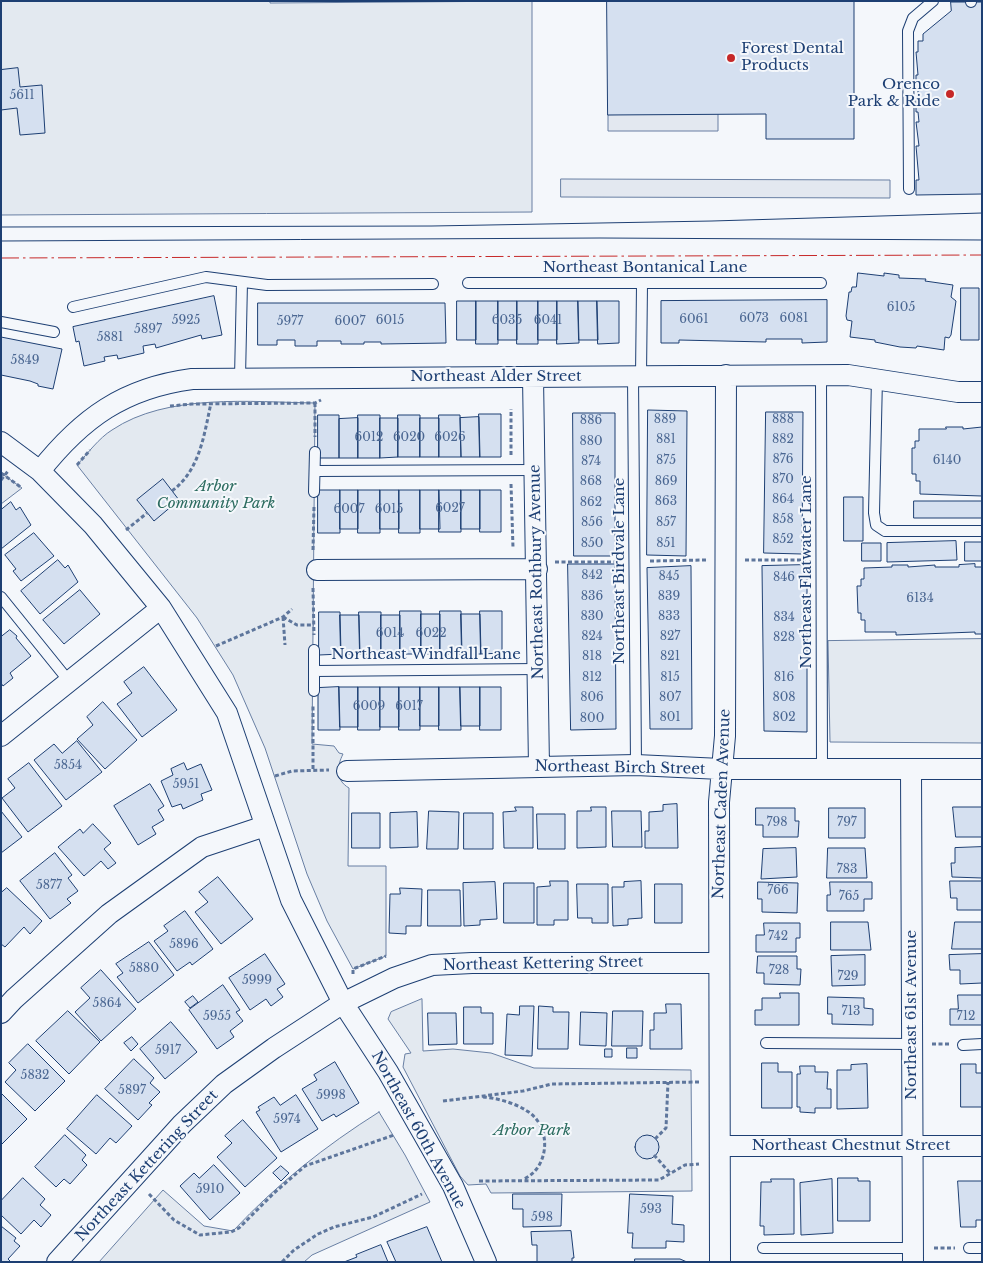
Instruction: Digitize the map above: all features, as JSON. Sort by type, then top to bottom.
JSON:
[{"type":"street","name":"Northeast Alder Street","points":[[40,471],[62,443],[80,426],[126,396],[168,382],[240,378],[821,375],[877,378],[958,392],[982,392]]},
{"type":"street","name":"Northeast Caden Avenue","points":[[720,1262],[719,802],[725,736],[726,376]]},
{"type":"street","name":"Northeast Rothbury Avenue","points":[[533,377],[536,470],[543,565],[538,669],[539,767]]},
{"type":"street","name":"Northeast 60th Avenue","points":[[1,442],[40,471],[93,525],[161,608],[227,713],[291,900],[343,1003],[388,1072],[453,1186],[486,1262]]},
{"type":"street","points":[[317,570],[543,565]]},
{"type":"street","points":[[1,736],[68,680],[161,608]]},
{"type":"street","name":"Northeast Birch Street","points":[[348,771],[636,766],[721,770],[982,769]]},
{"type":"street","name":"Northeast 61st Avenue","points":[[910,769],[913,1255]]},
{"type":"street","points":[[1,1013],[14,999],[109,914],[202,847],[265,826]]},
{"type":"street","name":"Northeast Kettering Street","points":[[57,1262],[182,1124],[224,1084],[274,1048],[343,1003],[394,978],[432,965],[472,963],[719,963]]},
{"type":"street","name":"Northeast Chestnut Street","points":[[720,1155],[982,1146]]},
{"type":"lane","points":[[909,189],[908,32],[913,18],[933,1]]},
{"type":"lane","points":[[73,307],[206,277],[267,285],[433,284]]},
{"type":"lane","points":[[240,378],[242,282]]},
{"type":"lane","name":"Northeast Bontanical Lane","points":[[468,283],[821,283]]},
{"type":"lane","name":"Northeast Birdvale Lane","points":[[636,766],[635,562],[637,376],[642,284]]},
{"type":"lane","points":[[1,322],[54,332]]},
{"type":"lane","name":"Northeast Flatwater Lane","points":[[821,375],[822,769]]},
{"type":"lane","points":[[877,378],[874,513],[876,525],[885,531],[982,531]]},
{"type":"lane","points":[[314,492],[315,452]]},
{"type":"lane","points":[[315,471],[536,470]]},
{"type":"lane","points":[[1,597],[68,680]]},
{"type":"lane","points":[[314,650],[314,691]]},
{"type":"lane","name":"Northeast Windfall Lane","points":[[314,671],[538,669]]},
{"type":"lane","points":[[766,1044],[912,1044]]},
{"type":"lane","points":[[963,1044],[982,1044]]},
{"type":"lane","points":[[763,1248],[913,1255]]},
{"type":"lane","points":[[969,1248],[982,1248]]},
{"type":"path","points":[[164,408],[211,403],[315,403],[315,452]]},
{"type":"path","points":[[172,492],[185,479],[199,454],[211,403]]},
{"type":"path","points":[[77,465],[92,448]]},
{"type":"path","points":[[1,473],[22,488]]},
{"type":"path","points":[[313,538],[314,492]]},
{"type":"path","points":[[126,530],[148,513]]},
{"type":"path","points":[[543,565],[726,560],[822,560]]},
{"type":"path","points":[[216,646],[283,617],[292,609]]},
{"type":"path","points":[[283,617],[297,625],[314,625]]},
{"type":"path","points":[[283,617],[285,645]]},
{"type":"path","points":[[313,769],[314,691]]},
{"type":"path","points":[[275,776],[292,771],[313,769],[348,771]]},
{"type":"path","points":[[353,969],[386,956]]},
{"type":"path","points":[[912,1044],[963,1044]]},
{"type":"path","points":[[655,1139],[666,1128],[668,1082]]},
{"type":"path","points":[[443,1101],[552,1084],[720,1082]]},
{"type":"path","points":[[475,1097],[490,1098],[528,1111],[539,1124],[543,1132],[544,1153],[539,1166],[530,1176],[522,1180]]},
{"type":"path","points":[[149,1194],[174,1220],[200,1235],[230,1232],[239,1228],[274,1193],[305,1166],[394,1135]]},
{"type":"path","points":[[654,1155],[670,1173]]},
{"type":"path","points":[[479,1181],[659,1180],[685,1165],[720,1155]]},
{"type":"path","points":[[282,1262],[294,1250],[318,1234],[334,1227],[373,1217],[422,1194]]},
{"type":"path","points":[[913,1255],[969,1248]]},
{"type":"green space","points":[[1,1],[270,1],[270,3],[532,1],[532,212],[1,215]]},
{"type":"green space","name":"Arbor Community Park","points":[[210,402],[315,403],[312,744],[334,746],[339,753],[343,754],[338,772],[341,781],[349,788],[348,866],[386,866],[386,956],[353,969],[327,921],[307,874],[265,748],[233,675],[197,618],[77,465],[107,433],[134,418],[158,410]]},
{"type":"green space","points":[[1,473],[22,488],[1,504]]},
{"type":"green space","points":[[982,639],[982,743],[830,742],[828,641]]},
{"type":"green space","name":"Arbor Park","points":[[422,999],[423,1051],[453,1049],[491,1053],[534,1068],[691,1070],[692,1191],[491,1193],[486,1184],[468,1185],[460,1176],[403,1067],[405,1054],[411,1053],[388,1019],[391,1012]]},
{"type":"green space","points":[[379,1112],[430,1202],[312,1255],[304,1262],[99,1262],[163,1190],[204,1226],[233,1231],[267,1197],[302,1167],[340,1138]]},
{"type":"shaded area","points":[[718,114],[718,131],[608,131],[608,115]]},
{"type":"shaded area","points":[[561,179],[890,180],[890,198],[561,197]]},
{"type":"building","name":"Forest Dental Products","points":[[607,1],[854,1],[854,139],[766,139],[766,114],[608,115]]},
{"type":"building","name":"Orenco Park & Ride","points":[[951,2],[982,2],[982,194],[916,195],[916,180],[919,180],[916,146],[919,146],[916,122],[919,122],[918,112],[916,112],[918,89],[916,89],[916,75],[918,75],[916,52],[918,52],[918,41],[923,41],[923,34],[951,11]]},
{"type":"building","points":[[18,68],[20,87],[42,85],[45,133],[20,135],[17,108],[1,110],[1,70]]},
{"type":"building","points":[[858,273],[884,276],[884,273],[899,275],[899,278],[926,279],[925,281],[953,285],[951,297],[956,301],[951,335],[949,338],[945,337],[944,350],[917,346],[916,348],[900,347],[875,342],[875,340],[850,337],[852,321],[847,320],[846,316],[849,292],[851,292],[852,287],[856,287]]},
{"type":"building","points":[[961,288],[979,288],[979,340],[961,340]]},
{"type":"building","points":[[214,296],[222,335],[202,339],[201,335],[156,348],[155,344],[143,346],[144,353],[118,359],[117,355],[104,357],[105,361],[84,366],[79,341],[76,342],[73,327]]},
{"type":"building","points":[[827,300],[827,342],[802,343],[802,339],[766,339],[766,342],[679,340],[679,343],[661,343],[661,301]]},
{"type":"building","points":[[457,301],[476,301],[476,340],[457,340]]},
{"type":"building","points":[[476,301],[498,301],[498,344],[476,344]]},
{"type":"building","points":[[498,301],[517,301],[517,340],[498,340]]},
{"type":"building","points":[[517,301],[538,301],[538,344],[517,344]]},
{"type":"building","points":[[538,301],[557,301],[557,340],[538,340]]},
{"type":"building","points":[[557,301],[578,301],[579,343],[557,344]]},
{"type":"building","points":[[578,301],[597,301],[598,340],[579,340]]},
{"type":"building","points":[[597,301],[619,301],[619,343],[598,344]]},
{"type":"building","points":[[258,303],[445,303],[446,343],[381,344],[381,342],[364,342],[364,344],[341,344],[341,341],[317,341],[317,346],[295,346],[295,340],[277,340],[277,345],[258,345]]},
{"type":"building","points":[[1,337],[62,349],[53,389],[38,386],[38,384],[30,381],[1,375]]},
{"type":"building","points":[[648,410],[687,411],[686,556],[647,555]]},
{"type":"building","points":[[766,412],[803,412],[802,554],[764,553]]},
{"type":"building","points":[[573,413],[615,413],[615,556],[574,556]]},
{"type":"building","points":[[479,414],[501,414],[501,457],[480,457]]},
{"type":"building","points":[[318,415],[339,415],[339,458],[318,458]]},
{"type":"building","points":[[358,415],[380,415],[380,458],[358,458]]},
{"type":"building","points":[[398,415],[420,415],[420,457],[398,457]]},
{"type":"building","points":[[439,415],[460,415],[461,457],[439,457]]},
{"type":"building","points":[[479,417],[480,457],[461,457],[460,418]]},
{"type":"building","points":[[358,418],[358,458],[339,458],[339,419]]},
{"type":"building","points":[[380,418],[398,418],[398,457],[380,458]]},
{"type":"building","points":[[420,418],[439,418],[439,457],[420,457]]},
{"type":"building","points":[[946,427],[963,427],[963,429],[982,427],[982,496],[920,494],[920,481],[916,481],[916,474],[912,474],[912,448],[915,448],[915,441],[919,441],[919,429],[946,429]]},
{"type":"building","points":[[163,479],[179,500],[154,521],[137,500]]},
{"type":"building","points":[[318,490],[340,490],[340,533],[318,533]]},
{"type":"building","points":[[340,490],[358,490],[358,529],[340,529]]},
{"type":"building","points":[[358,490],[380,490],[380,533],[358,533]]},
{"type":"building","points":[[380,490],[399,490],[399,529],[380,529]]},
{"type":"building","points":[[399,490],[420,490],[420,533],[399,533]]},
{"type":"building","points":[[420,490],[439,490],[440,529],[420,529]]},
{"type":"building","points":[[439,490],[461,490],[461,532],[439,532]]},
{"type":"building","points":[[461,490],[480,490],[480,529],[461,529]]},
{"type":"building","points":[[480,490],[501,490],[501,532],[480,532]]},
{"type":"building","points":[[844,497],[863,497],[863,541],[844,541]]},
{"type":"building","points":[[914,501],[982,501],[982,518],[914,518]]},
{"type":"building","points":[[11,502],[16,510],[20,507],[31,525],[1,549],[1,510]]},
{"type":"building","points":[[34,533],[54,556],[21,581],[13,571],[16,569],[5,555]]},
{"type":"building","points":[[956,541],[957,560],[887,562],[887,543]]},
{"type":"building","points":[[965,542],[982,542],[982,561],[965,561]]},
{"type":"building","points":[[862,543],[881,543],[881,561],[862,561]]},
{"type":"building","points":[[58,560],[65,568],[68,565],[78,582],[40,614],[21,591]]},
{"type":"building","points":[[568,564],[615,564],[616,729],[571,730]]},
{"type":"building","points":[[975,564],[975,567],[982,567],[982,634],[975,634],[975,632],[896,635],[896,632],[865,632],[865,620],[861,620],[861,613],[858,613],[857,586],[861,586],[861,579],[864,579],[864,568],[892,567],[892,565],[908,565],[908,567],[935,565],[935,567],[959,567],[959,565]]},
{"type":"building","points":[[805,565],[805,572],[807,572],[807,732],[764,731],[762,566]]},
{"type":"building","points":[[691,566],[692,729],[650,729],[647,568]]},
{"type":"building","points":[[80,590],[100,614],[64,644],[43,620]]},
{"type":"building","points":[[400,611],[421,611],[421,654],[400,654]]},
{"type":"building","points":[[440,611],[461,611],[462,654],[440,654]]},
{"type":"building","points":[[480,611],[502,611],[502,653],[481,654]]},
{"type":"building","points":[[319,612],[340,612],[341,654],[319,655]]},
{"type":"building","points":[[359,612],[381,612],[381,654],[360,654]]},
{"type":"building","points":[[421,614],[440,614],[440,654],[421,654]]},
{"type":"building","points":[[461,614],[480,614],[481,654],[462,654]]},
{"type":"building","points":[[340,615],[359,615],[360,654],[341,654]]},
{"type":"building","points":[[381,615],[400,615],[400,654],[381,654]]},
{"type":"building","points":[[10,630],[17,636],[16,638],[31,656],[10,673],[13,678],[3,686],[1,683],[1,637]]},
{"type":"building","points":[[144,667],[177,710],[142,737],[117,704],[132,693],[124,682]]},
{"type":"building","points":[[339,687],[340,730],[318,730],[318,688]]},
{"type":"building","points":[[339,687],[358,687],[358,727],[340,727]]},
{"type":"building","points":[[358,687],[380,687],[380,730],[358,730]]},
{"type":"building","points":[[380,687],[399,687],[399,727],[380,727]]},
{"type":"building","points":[[399,687],[420,687],[420,730],[399,730]]},
{"type":"building","points":[[420,687],[439,687],[439,726],[420,726]]},
{"type":"building","points":[[439,687],[460,687],[461,730],[439,730]]},
{"type":"building","points":[[460,687],[480,687],[480,726],[461,726]]},
{"type":"building","points":[[480,687],[501,687],[501,730],[480,730]]},
{"type":"building","points":[[103,702],[137,740],[105,769],[77,739],[93,725],[87,717]]},
{"type":"building","points":[[77,741],[102,772],[66,800],[34,760],[54,744],[62,753]]},
{"type":"building","points":[[29,763],[62,806],[28,832],[2,798],[15,788],[8,779]]},
{"type":"building","points":[[184,763],[187,770],[201,764],[212,790],[201,794],[203,800],[183,809],[181,804],[172,807],[161,781],[173,775],[171,769]]},
{"type":"building","points":[[150,784],[164,806],[158,810],[164,820],[152,827],[156,834],[138,845],[114,806]]},
{"type":"building","points":[[677,804],[678,848],[645,848],[645,831],[649,831],[649,812],[663,811],[663,805]]},
{"type":"building","points":[[515,807],[533,807],[533,848],[504,848],[503,812],[516,811]]},
{"type":"building","points":[[591,807],[606,807],[606,847],[577,848],[577,811],[591,811]]},
{"type":"building","points":[[953,807],[982,807],[982,837],[956,837]]},
{"type":"building","points":[[756,808],[795,808],[795,821],[799,821],[798,837],[763,837],[763,825],[756,825]]},
{"type":"building","points":[[829,808],[865,808],[865,838],[829,838]]},
{"type":"building","points":[[1,811],[22,837],[1,853]]},
{"type":"building","points":[[429,811],[459,812],[458,849],[427,849]]},
{"type":"building","points":[[612,811],[641,811],[642,847],[613,847]]},
{"type":"building","points":[[417,812],[418,847],[390,848],[390,813]]},
{"type":"building","points":[[352,813],[380,813],[380,848],[352,848]]},
{"type":"building","points":[[464,813],[493,813],[493,849],[464,849]]},
{"type":"building","points":[[537,814],[565,814],[565,849],[538,849]]},
{"type":"building","points":[[93,824],[111,843],[104,849],[116,863],[108,869],[101,861],[84,876],[58,847],[80,829],[83,833]]},
{"type":"building","points":[[982,847],[982,878],[952,877],[951,863],[955,863],[955,848]]},
{"type":"building","points":[[796,848],[797,877],[761,879],[763,849]]},
{"type":"building","points":[[828,848],[865,848],[867,878],[827,878]]},
{"type":"building","points":[[55,853],[72,875],[68,878],[78,891],[67,899],[71,903],[50,919],[20,881]]},
{"type":"building","points":[[218,877],[253,919],[221,944],[195,912],[208,902],[199,892]]},
{"type":"building","points":[[550,881],[568,881],[568,920],[554,920],[554,925],[537,925],[537,887],[550,886]]},
{"type":"building","points":[[641,881],[642,918],[628,919],[628,925],[613,926],[612,887],[624,887],[624,882]]},
{"type":"building","points":[[950,881],[982,881],[982,910],[957,910],[957,898],[951,898]]},
{"type":"building","points":[[495,882],[497,919],[480,920],[480,925],[464,926],[463,883]]},
{"type":"building","points":[[758,882],[798,883],[797,913],[762,912],[762,899],[758,899]]},
{"type":"building","points":[[830,882],[872,882],[872,899],[864,899],[864,911],[827,911],[827,895],[830,895]]},
{"type":"building","points":[[504,883],[534,883],[534,923],[504,923]]},
{"type":"building","points":[[577,884],[608,884],[608,923],[592,923],[592,918],[578,918]]},
{"type":"building","points":[[655,884],[682,884],[682,923],[655,923]]},
{"type":"building","points":[[7,888],[42,921],[30,934],[24,927],[5,947],[1,944],[1,893]]},
{"type":"building","points":[[400,888],[422,889],[421,926],[406,926],[406,934],[389,933],[390,894],[400,894]]},
{"type":"building","points":[[428,890],[460,890],[461,926],[428,926]]},
{"type":"building","points":[[185,911],[213,949],[192,965],[190,962],[177,971],[154,941],[168,931],[164,926]]},
{"type":"building","points":[[831,922],[868,922],[871,950],[831,950]]},
{"type":"building","points":[[955,922],[982,922],[982,949],[952,949]]},
{"type":"building","points":[[764,923],[800,923],[800,938],[796,938],[796,952],[756,952],[756,935],[764,935]]},
{"type":"building","points":[[149,942],[174,975],[138,1003],[117,977],[123,973],[116,964]]},
{"type":"building","points":[[265,954],[285,984],[277,989],[283,997],[271,1006],[266,999],[250,1010],[229,978]]},
{"type":"building","points":[[982,954],[982,983],[960,984],[960,970],[950,970],[949,955]]},
{"type":"building","points":[[865,955],[865,985],[832,986],[831,956]]},
{"type":"building","points":[[758,956],[797,956],[797,969],[801,969],[800,985],[764,984],[764,973],[757,973]]},
{"type":"building","points":[[101,970],[136,1009],[101,1041],[75,1012],[90,998],[81,988]]},
{"type":"building","points":[[223,985],[240,1010],[236,1012],[243,1021],[230,1031],[234,1037],[217,1049],[189,1010]]},
{"type":"building","points":[[780,993],[799,993],[799,1025],[755,1025],[755,1010],[762,1010],[762,998],[780,998]]},
{"type":"building","points":[[958,995],[982,995],[982,1025],[950,1025],[950,1009],[958,1009]]},
{"type":"building","points":[[193,996],[198,1002],[190,1008],[185,1002]]},
{"type":"building","points":[[828,997],[864,998],[864,1008],[873,1009],[873,1025],[832,1024],[832,1014],[828,1014]]},
{"type":"building","points":[[666,1004],[681,1004],[682,1049],[650,1049],[650,1030],[654,1030],[654,1013],[666,1013]]},
{"type":"building","points":[[520,1006],[534,1006],[532,1056],[505,1055],[507,1014],[519,1015]]},
{"type":"building","points":[[539,1006],[553,1007],[553,1012],[569,1012],[568,1049],[538,1049]]},
{"type":"building","points":[[464,1007],[481,1007],[481,1013],[493,1013],[493,1044],[464,1044]]},
{"type":"building","points":[[68,1011],[100,1042],[69,1074],[36,1041]]},
{"type":"building","points":[[613,1011],[643,1011],[642,1046],[612,1046]]},
{"type":"building","points":[[581,1012],[607,1013],[606,1046],[580,1045]]},
{"type":"building","points":[[428,1013],[456,1013],[457,1044],[429,1045]]},
{"type":"building","points":[[171,1022],[197,1052],[165,1079],[140,1049]]},
{"type":"building","points":[[132,1037],[138,1044],[131,1051],[124,1043]]},
{"type":"building","points":[[28,1044],[65,1081],[35,1111],[5,1082],[16,1070],[9,1063]]},
{"type":"building","points":[[627,1048],[637,1048],[637,1058],[627,1058]]},
{"type":"building","points":[[605,1049],[612,1049],[612,1057],[605,1057]]},
{"type":"building","points":[[134,1059],[154,1078],[150,1083],[160,1092],[149,1103],[152,1105],[138,1120],[105,1089]]},
{"type":"building","points":[[335,1062],[359,1103],[336,1117],[334,1114],[322,1121],[302,1089],[317,1080],[314,1075]]},
{"type":"building","points":[[762,1063],[778,1063],[778,1072],[792,1072],[792,1108],[762,1108]]},
{"type":"building","points":[[867,1064],[868,1108],[837,1109],[837,1070],[851,1070],[851,1065]]},
{"type":"building","points":[[961,1064],[976,1064],[976,1073],[982,1073],[982,1107],[961,1107]]},
{"type":"building","points":[[800,1066],[815,1066],[815,1072],[828,1072],[827,1089],[831,1089],[831,1108],[815,1108],[815,1113],[800,1112],[800,1107],[797,1107],[797,1074],[800,1074]]},
{"type":"building","points":[[1,1093],[27,1119],[1,1145]]},
{"type":"building","points":[[97,1095],[132,1126],[116,1143],[110,1138],[96,1154],[67,1129]]},
{"type":"building","points":[[296,1095],[318,1129],[281,1152],[256,1112],[260,1110],[258,1107],[274,1097],[280,1105]]},
{"type":"building","points":[[243,1120],[277,1158],[245,1187],[217,1157],[232,1143],[225,1136]]},
{"type":"building","points":[[65,1135],[86,1155],[82,1160],[87,1165],[70,1184],[64,1179],[56,1187],[35,1167]]},
{"type":"building","points":[[647,1135],[652,1136],[658,1142],[658,1152],[652,1158],[647,1159],[642,1158],[636,1152],[635,1147],[636,1142],[642,1136]]},
{"type":"building","points":[[214,1165],[240,1193],[210,1220],[180,1186],[194,1173],[199,1178]]},
{"type":"building","points":[[281,1166],[289,1173],[281,1181],[273,1173]]},
{"type":"building","points":[[23,1178],[45,1199],[40,1205],[51,1215],[41,1227],[34,1220],[21,1234],[1,1215],[1,1201]]},
{"type":"building","points":[[838,1178],[858,1178],[858,1181],[870,1181],[870,1221],[838,1221]]},
{"type":"building","points":[[771,1179],[794,1179],[794,1234],[764,1235],[764,1226],[760,1226],[761,1182],[771,1182]]},
{"type":"building","points":[[832,1179],[833,1233],[801,1235],[800,1183]]},
{"type":"building","points":[[958,1181],[982,1181],[982,1220],[976,1220],[976,1227],[961,1227]]},
{"type":"building","points":[[513,1194],[562,1194],[561,1226],[523,1227],[523,1209],[513,1209]]},
{"type":"building","points":[[630,1194],[673,1196],[672,1224],[684,1225],[684,1242],[666,1241],[666,1248],[632,1248],[633,1233],[628,1233]]},
{"type":"building","points":[[1,1226],[16,1238],[14,1241],[20,1246],[8,1259],[11,1262],[1,1262]]},
{"type":"building","points":[[427,1227],[442,1262],[396,1262],[387,1242]]},
{"type":"building","points":[[571,1231],[574,1258],[572,1258],[572,1262],[537,1262],[537,1245],[532,1245],[531,1232]]},
{"type":"building","points":[[381,1245],[388,1262],[344,1262],[357,1257],[356,1255]]},
{"type":"building","points":[[635,1259],[680,1259],[687,1262],[635,1262]]},
{"type":"tram line","points":[[1,227],[432,226],[712,221],[982,213]]},
{"type":"tram line","points":[[1,241],[600,238],[982,240]]},
{"type":"power","points":[[1,258],[982,255]]},
{"type":"place","name":"Forest Dental Products","points":[[731,58]]},
{"type":"place","name":"Orenco Park & Ride","points":[[950,94]]}]
